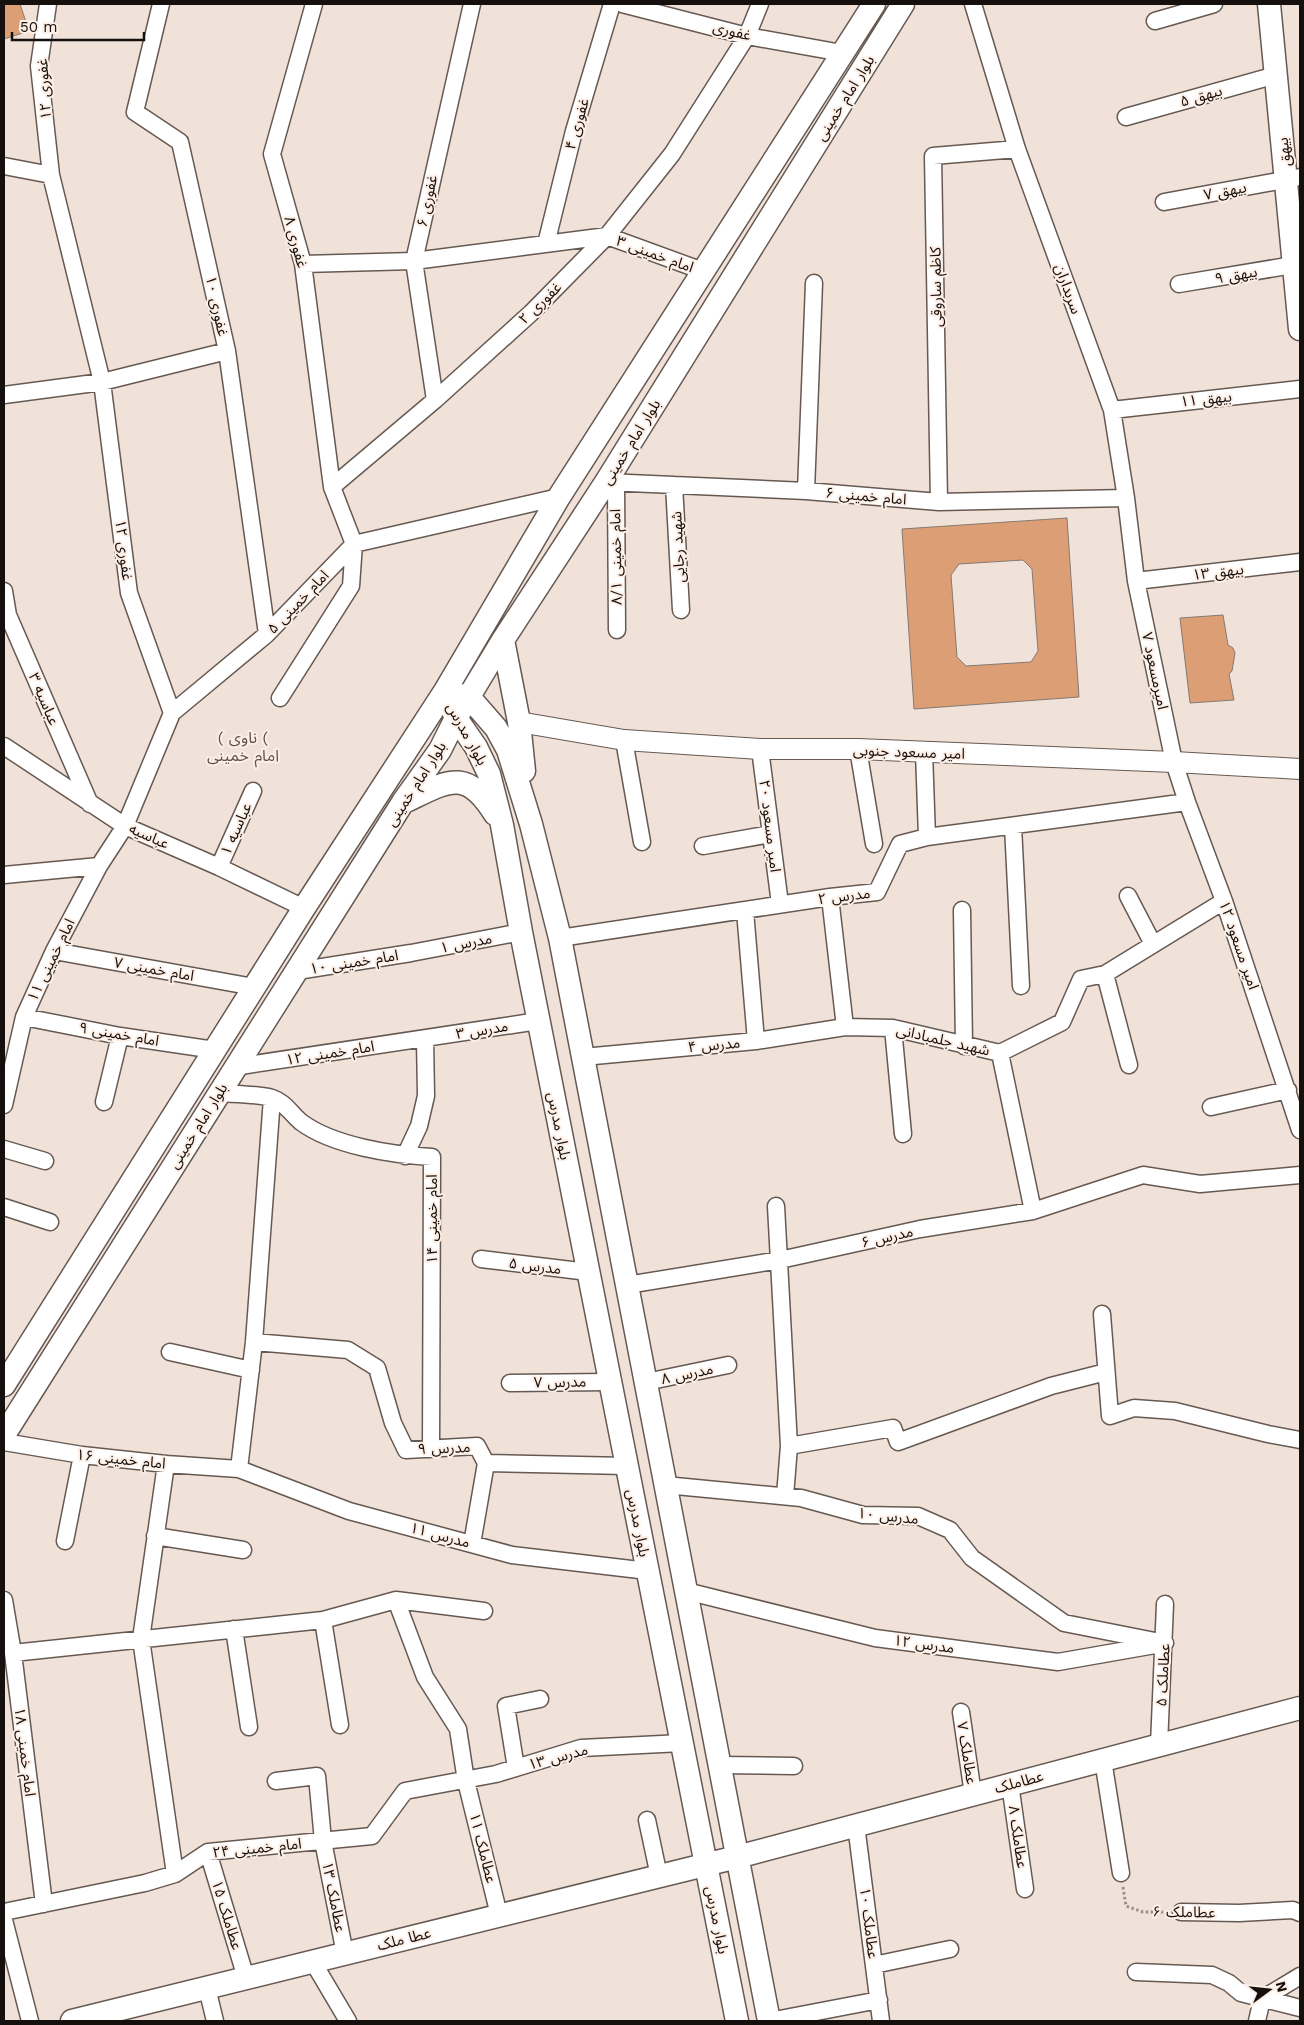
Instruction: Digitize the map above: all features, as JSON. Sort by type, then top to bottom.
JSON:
[{"type":"main road","name":"بلوار امام خمینی","points":[[4,1385],[304,908],[445,691],[559,497],[874,4]]},
{"type":"main road","name":"بلوار امام خمینی","points":[[4,1435],[234,1067],[403,802],[440,750],[456,718],[503,640],[611,483],[650,412],[903,4]]},
{"type":"main road","name":"بیهق","points":[[1269,4],[1276,75],[1294,178],[1293,265],[1300,329]]},
{"type":"main road","points":[[625,393],[650,412]]},
{"type":"main road","points":[[503,640],[519,722],[530,824]]},
{"type":"main road","name":"بلوار مدرس","points":[[445,691],[470,697],[496,728],[508,750],[560,938],[769,2021]]},
{"type":"main road","name":"بلوار مدرس","points":[[445,691],[456,718],[476,748],[489,774],[502,825],[538,1021],[737,2021]]},
{"type":"main road","points":[[383,787],[403,802],[442,784],[462,781],[477,790],[486,799],[502,825]]},
{"type":"main road","points":[[590,1282],[627,1285]]},
{"type":"main road","name":"عطاملک","points":[[737,1857],[1300,1708]]},
{"type":"main road","name":"عطا ملک","points":[[74,2021],[737,1857]]},
{"type":"street","name":"غفوری ۱۲","points":[[48,4],[39,66],[51,175],[102,382],[129,593],[172,713]]},
{"type":"street","name":"غفوری ۱۰","points":[[161,4],[135,112],[180,142],[227,351],[267,634]]},
{"type":"street","name":"غفوری ۸","points":[[314,4],[272,154],[303,264],[332,487]]},
{"type":"street","name":"غفوری ۶","points":[[435,400],[414,261],[472,4]]},
{"type":"street","name":"غفوری ۴","points":[[546,244],[574,131],[612,4]]},
{"type":"street","name":"غفوری","points":[[622,4],[681,11],[746,36],[842,53]]},
{"type":"street","name":"غفوری ۲","points":[[332,487],[435,400],[531,313],[607,236],[672,154],[746,36],[760,4]]},
{"type":"street","name":"سربداران","points":[[972,4],[1017,149],[1112,410],[1126,498],[1136,581]]},
{"type":"street","points":[[1155,21],[1214,4]]},
{"type":"street","name":"بیهق ۵","points":[[1126,117],[1276,75]]},
{"type":"street","name":"کاظم ساروقی","points":[[939,502],[933,156],[1017,149]]},
{"type":"street","points":[[4,166],[51,175]]},
{"type":"street","name":"بیهق ۷","points":[[1164,202],[1294,178]]},
{"type":"street","points":[[303,264],[414,261],[607,236]]},
{"type":"street","name":"امام خمینی ۳","points":[[607,236],[703,271]]},
{"type":"street","name":"بیهق ۹","points":[[1178,284],[1293,265]]},
{"type":"street","points":[[806,491],[814,283]]},
{"type":"street","points":[[4,395],[102,382],[227,351]]},
{"type":"street","name":"بیهق ۱۱","points":[[1112,410],[1300,389]]},
{"type":"street","name":"امام خمینی ۶","points":[[611,483],[806,491],[939,502],[1126,498]]},
{"type":"street","name":"امام خمینی ۸/۱","points":[[611,483],[617,630]]},
{"type":"street","name":"شهید رجایی","points":[[674,485],[681,610]]},
{"type":"street","points":[[280,698],[351,586],[354,544],[332,487]]},
{"type":"street","points":[[354,544],[559,497]]},
{"type":"street","name":"امام خمینی ۵","points":[[125,826],[172,713],[267,634],[354,544]]},
{"type":"street","name":"بیهق ۱۳","points":[[1136,581],[1300,562]]},
{"type":"street","name":"امیرمسعود ۷","points":[[1136,581],[1174,762]]},
{"type":"street","name":"عباسیه ۳","points":[[4,591],[8,615],[90,804]]},
{"type":"street","name":"امیر مسعود جنوبی","points":[[519,722],[624,740],[760,749],[858,749],[1300,769]]},
{"type":"street","points":[[624,740],[642,842]]},
{"type":"street","name":"عباسیه","points":[[4,746],[125,826],[219,867],[304,908]]},
{"type":"street","name":"امیر مسعود ۲۰","points":[[760,749],[780,904]]},
{"type":"street","points":[[858,749],[874,844]]},
{"type":"street","points":[[924,752],[927,837]]},
{"type":"street","name":"امیر مسعود ۱۲","points":[[1174,762],[1224,901],[1300,1130]]},
{"type":"street","name":"عباسیه ۱","points":[[219,867],[253,791]]},
{"type":"street","name":"مدرس ۲","points":[[560,938],[745,911],[780,904],[877,892],[900,844],[927,837],[1187,802]]},
{"type":"street","name":"امام خمینی ۱۱","points":[[4,1105],[24,1017],[54,952],[99,866],[125,826]]},
{"type":"street","points":[[1012,826],[1021,986]]},
{"type":"street","points":[[703,846],[771,834]]},
{"type":"street","points":[[4,875],[99,866]]},
{"type":"street","points":[[1128,896],[1153,944]]},
{"type":"street","points":[[830,897],[844,1027]]},
{"type":"street","name":"شهید جلمبادانی","points":[[844,1027],[894,1028],[1000,1053],[1062,1022],[1081,979],[1105,974],[1224,901]]},
{"type":"street","points":[[962,910],[964,1046]]},
{"type":"street","points":[[745,911],[756,1041]]},
{"type":"street","name":"مدرس ۱","points":[[411,953],[521,932]]},
{"type":"street","name":"امام خمینی ۷","points":[[54,952],[254,988]]},
{"type":"street","name":"امام خمینی ۱۰","points":[[297,971],[411,953]]},
{"type":"street","points":[[1105,974],[1129,1065]]},
{"type":"street","name":"امام خمینی ۹","points":[[24,1017],[120,1036],[215,1050]]},
{"type":"street","name":"مدرس ۳","points":[[425,1039],[538,1021]]},
{"type":"street","name":"مدرس ۴","points":[[583,1057],[756,1041],[844,1027]]},
{"type":"street","points":[[894,1028],[903,1134]]},
{"type":"street","points":[[104,1102],[120,1036]]},
{"type":"street","points":[[405,1156],[419,1126],[426,1096],[425,1039]]},
{"type":"street","name":"امام خمینی ۱۲","points":[[234,1067],[425,1039]]},
{"type":"street","points":[[1000,1053],[1033,1211]]},
{"type":"street","points":[[1210,1106],[1288,1090]]},
{"type":"street","points":[[219,1093],[272,1098],[254,1342],[239,1469]]},
{"type":"street","name":"امام خمینی ۱۴","points":[[272,1098],[284,1105],[301,1122],[329,1137],[381,1153],[432,1157],[430,1449]]},
{"type":"street","points":[[4,1149],[45,1161]]},
{"type":"street","name":"مدرس ۶","points":[[627,1285],[780,1260],[920,1229],[1033,1211],[1143,1175],[1200,1184],[1300,1175]]},
{"type":"street","points":[[776,1206],[789,1446],[785,1496]]},
{"type":"street","points":[[4,1207],[50,1222]]},
{"type":"street","name":"مدرس ۵","points":[[481,1259],[590,1282]]},
{"type":"street","points":[[1102,1314],[1110,1416],[1134,1408],[1174,1411],[1300,1440]]},
{"type":"street","name":"مدرس ۹","points":[[254,1342],[348,1350],[377,1368],[393,1423],[406,1450],[477,1446],[486,1463],[627,1466]]},
{"type":"street","points":[[170,1352],[251,1370]]},
{"type":"street","name":"مدرس ۸","points":[[646,1382],[728,1365]]},
{"type":"street","points":[[789,1446],[893,1428],[898,1442],[1051,1386],[1106,1372]]},
{"type":"street","name":"مدرس ۷","points":[[510,1383],[610,1382]]},
{"type":"street","name":"امام خمینی ۱۶","points":[[4,1442],[82,1455],[166,1464],[239,1469]]},
{"type":"street","points":[[65,1541],[82,1455]]},
{"type":"street","points":[[472,1544],[486,1463]]},
{"type":"street","points":[[166,1464],[142,1639],[175,1874]]},
{"type":"street","name":"مدرس ۱۱","points":[[239,1469],[349,1511],[512,1555],[648,1571]]},
{"type":"street","name":"مدرس ۱۰","points":[[666,1486],[801,1498],[863,1515],[918,1516],[950,1530],[972,1558],[1064,1623],[1165,1643]]},
{"type":"street","points":[[155,1536],[243,1550]]},
{"type":"street","name":"مدرس ۱۲","points":[[686,1591],[875,1638],[1058,1662],[1165,1643]]},
{"type":"street","name":"امام خمینی ۱۸","points":[[4,1600],[13,1653],[44,1904]]},
{"type":"street","points":[[13,1653],[323,1620],[396,1600],[484,1611]]},
{"type":"street","name":"عطاملک ۱۱","points":[[396,1600],[425,1676],[458,1729],[466,1781],[500,1915]]},
{"type":"street","name":"عطاملک ۵","points":[[1159,1745],[1165,1643],[1165,1604]]},
{"type":"street","points":[[323,1620],[340,1725]]},
{"type":"street","points":[[234,1629],[249,1727]]},
{"type":"street","points":[[516,1768],[506,1706],[540,1699]]},
{"type":"street","name":"عطاملک ۷","points":[[961,1712],[973,1794]]},
{"type":"street","name":"مدرس ۱۳","points":[[466,1781],[581,1748],[682,1743]]},
{"type":"street","points":[[1103,1760],[1121,1873]]},
{"type":"street","points":[[720,1765],[794,1766]]},
{"type":"street","name":"عطاملک ۱۳","points":[[276,1781],[317,1776],[323,1841],[345,1954]]},
{"type":"street","name":"امام خمینی ۲۴","points":[[4,1912],[145,1883],[175,1874],[208,1852],[372,1836],[406,1791],[466,1781]]},
{"type":"street","name":"عطاملک ۸","points":[[1010,1784],[1025,1889]]},
{"type":"street","points":[[648,1820],[660,1876]]},
{"type":"street","name":"عطاملک ۱۰","points":[[856,1825],[881,2021]]},
{"type":"street","name":"عطاملک ۱۵","points":[[208,1852],[246,1978]]},
{"type":"street","name":"عطاملک ۶","points":[[1180,1912],[1239,1913],[1293,1910],[1300,1913]]},
{"type":"street","points":[[4,1920],[30,2021]]},
{"type":"street","points":[[874,1965],[950,1949]]},
{"type":"street","points":[[313,1962],[348,2021]]},
{"type":"street","points":[[1136,1972],[1212,1975],[1229,1983],[1241,1993],[1300,2008]]},
{"type":"street","points":[[1257,2021],[1262,1999],[1300,1976]]},
{"type":"street","points":[[208,1988],[215,2021]]},
{"type":"street","points":[[769,2021],[878,2000]]},
{"type":"path","name":"عطاملک ۶","points":[[1121,1873],[1126,1906],[1143,1912],[1180,1912]]},
{"type":"building","points":[[4,4],[20,4],[29,31],[4,39]]},
{"type":"building","points":[[1067,518],[1079,697],[914,709],[902,529]],"holes":[[[1023,560],[1032,569],[1038,651],[1031,662],[966,666],[957,657],[951,575],[959,564]]]},
{"type":"building","points":[[1223,615],[1228,645],[1233,648],[1235,653],[1232,671],[1229,674],[1234,700],[1190,703],[1180,618]]},
{"type":"district","name":"( ناوی ( امام خمینی","points":[[243,746]]}]
